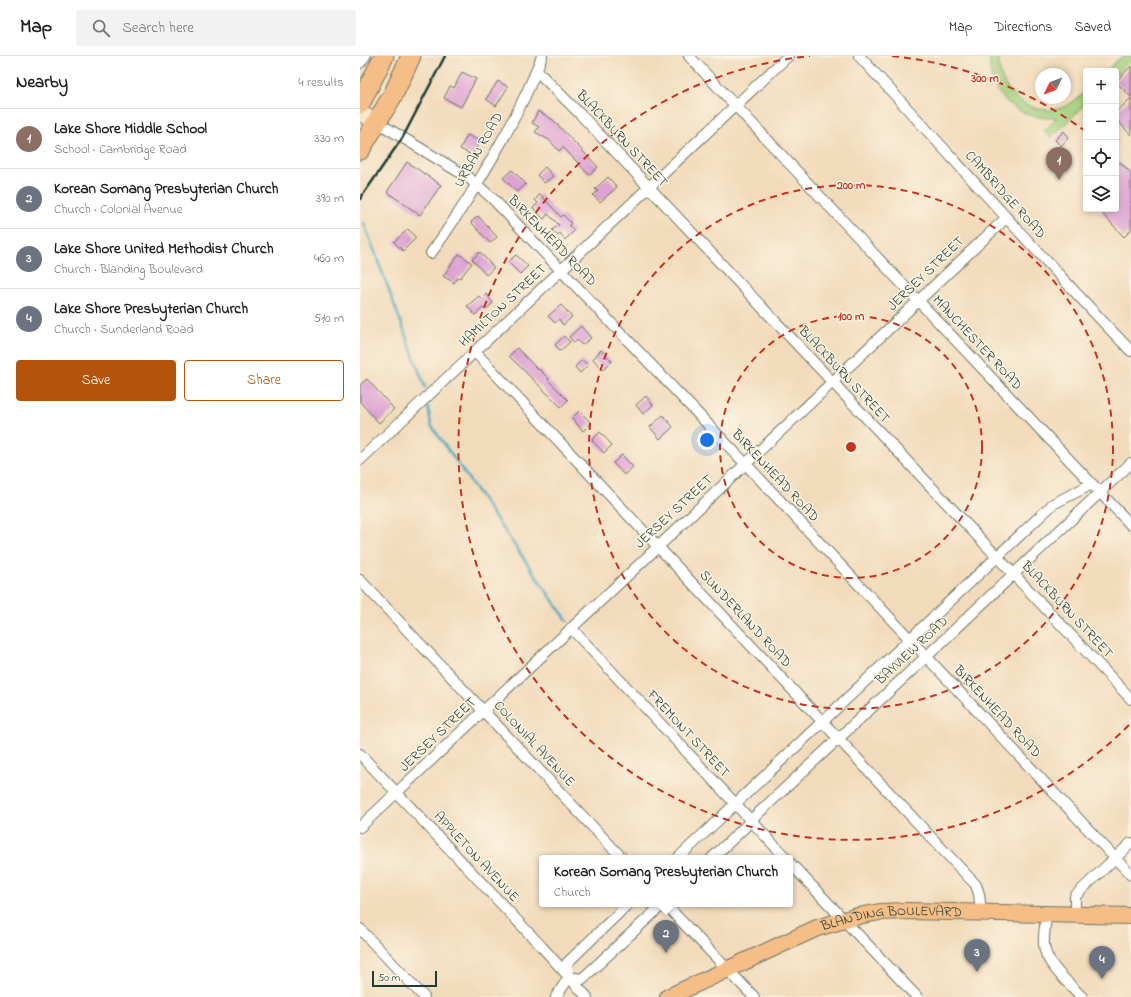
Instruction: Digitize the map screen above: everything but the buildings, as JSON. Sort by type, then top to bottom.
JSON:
[{"type":"highway","points":[[360,150],[393,95],[411,56]]},
{"type":"highway","points":[[360,83],[368,77],[384,57]]},
{"type":"highway","points":[[360,104],[384,57]]},
{"type":"main road","name":"BLANDING BOULEVARD","points":[[668,997],[817,928],[880,912],[907,910],[1131,916]]},
{"type":"street","points":[[360,63],[365,56]]},
{"type":"street","name":"URBAN ROAD","points":[[431,253],[477,184],[504,139],[520,107],[542,56]]},
{"type":"street","name":"MANCHESTER ROAD","points":[[689,56],[1131,526]]},
{"type":"street","name":"HAMILTON STREET","points":[[360,460],[788,56]]},
{"type":"street","name":"CAMBRIDGE ROAD","points":[[859,56],[1006,218],[1131,352]]},
{"type":"street","name":"BLACKBURN STREET","points":[[536,70],[580,114],[1131,699]]},
{"type":"street","points":[[360,113],[377,122]]},
{"type":"street","name":"BIRKENHEAD ROAD","points":[[377,122],[469,178],[492,198],[746,465],[1131,876]]},
{"type":"street","name":"JERSEY STREET","points":[[360,828],[483,710],[746,465],[1006,218]]},
{"type":"street","name":"SUNDERLAND ROAD","points":[[475,352],[976,884],[980,894],[981,912]]},
{"type":"street","name":"BAYVIEW ROAD","points":[[715,855],[1131,463]]},
{"type":"street","name":"BAYVIEW ROAD","points":[[681,855],[1053,504],[1092,484]]},
{"type":"street","name":"COLONIAL AVENUE","points":[[360,580],[619,855]]},
{"type":"street","name":"FREMONT STREET","points":[[571,628],[783,855]]},
{"type":"street","name":"APPLETON AVENUE","points":[[360,754],[537,941],[587,997]]},
{"type":"street","points":[[1075,915],[1075,896],[1131,843]]},
{"type":"street","points":[[793,866],[917,997]]},
{"type":"street","points":[[556,997],[569,978],[567,963],[625,907]]},
{"type":"street","points":[[569,978],[582,979],[661,907]]},
{"type":"street","points":[[667,907],[754,997]]},
{"type":"street","points":[[1046,914],[1044,945],[1046,956],[1052,965],[1082,997]]},
{"type":"street","points":[[360,929],[424,997]]},
{"type":"green space","points":[[990,56],[999,56],[999,68],[1008,89],[1016,98],[1025,104],[1048,110],[1060,108],[1071,104],[1083,94],[1083,107],[1051,138],[1044,131],[1057,118],[1043,118],[1030,115],[1018,110],[1008,103],[1000,94],[994,83],[990,70]]},
{"type":"green space","points":[[1122,56],[1131,56],[1131,60],[1119,72],[1119,68],[1109,68]]},
{"type":"waterway","points":[[364,223],[425,387]]},
{"type":"waterway","points":[[428,407],[431,425],[568,621]]},
{"type":"railway","points":[[360,199],[403,137],[445,56]]},
{"type":"place","name":"Lake Shore Middle School","points":[[1059,180]]},
{"type":"place","name":"Korean Somang Presbyterian Church","points":[[666,953]]},
{"type":"place","name":"Lake Shore United Methodist Church","points":[[977,972]]},
{"type":"place","name":"Lake Shore Presbyterian Church","points":[[1102,979]]}]
